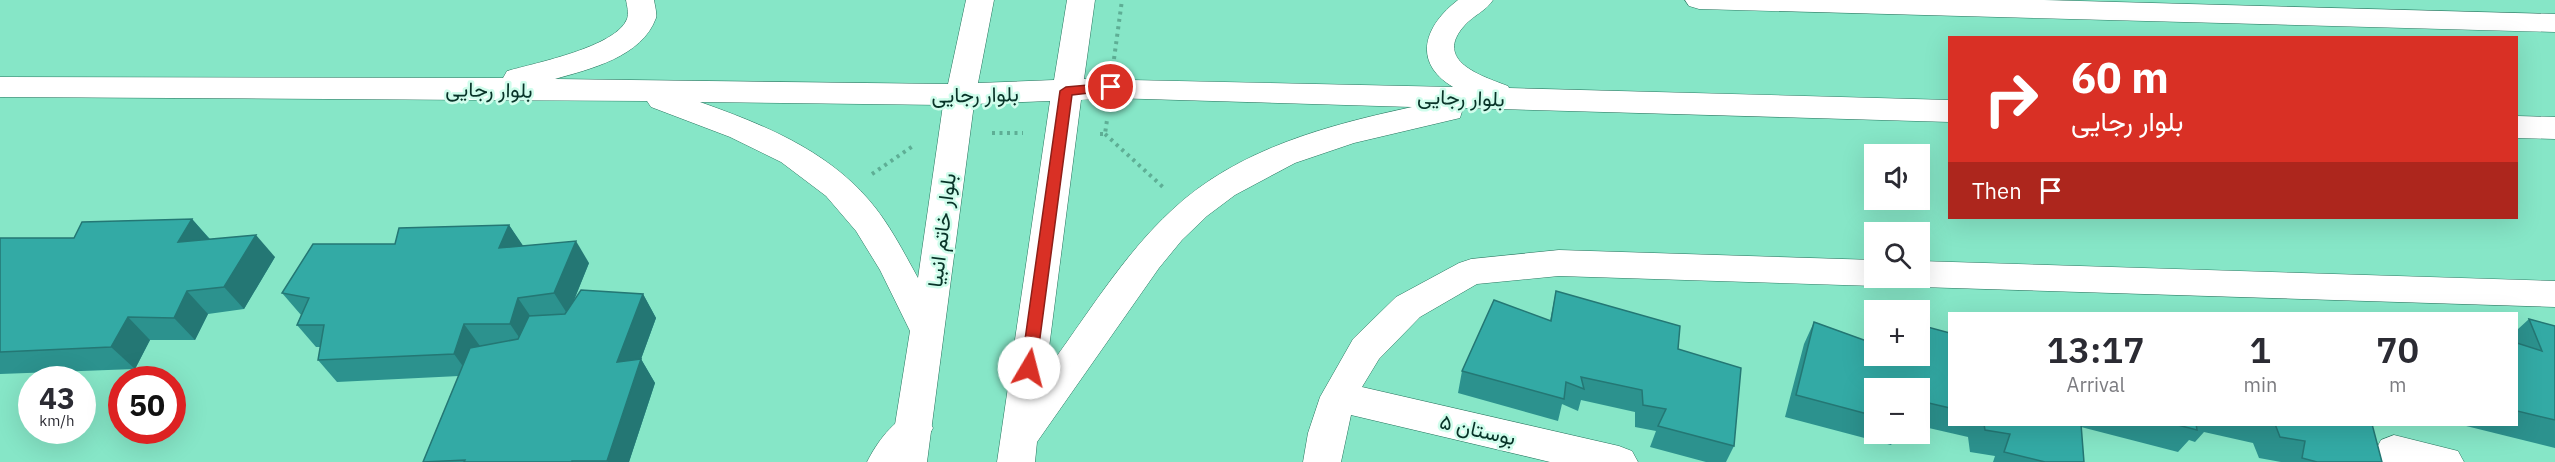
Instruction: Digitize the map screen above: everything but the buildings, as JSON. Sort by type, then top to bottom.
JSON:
[{"type":"main road","points":[[479,88],[541,72],[603,52],[627,38],[641,23],[643,8],[640,0]]},
{"type":"main road","name":"بلوار خاتم انبیا","points":[[911,445],[953,132],[980,0]]},
{"type":"main road","points":[[1017,454],[1066,91],[1082,0]]},
{"type":"main road","points":[[1479,0],[1469,5],[1455,18],[1440,44],[1440,54],[1448,68],[1470,82],[1510,99]]},
{"type":"main road","points":[[1699,0],[2555,23]]},
{"type":"main road","name":"بلوار رجایی","points":[[0,87],[479,88],[962,95],[1111,87],[1948,111]]},
{"type":"main road","points":[[635,91],[746,130],[795,157],[832,183],[856,207],[884,245],[928,331]]},
{"type":"main road","points":[[1017,454],[1140,268],[1171,231],[1191,213],[1238,180],[1279,157],[1318,142],[1372,125],[1510,99]]},
{"type":"main road","points":[[2518,127],[2555,128]]},
{"type":"main road","points":[[1322,462],[1327,433],[1338,397],[1365,349],[1408,307],[1471,272],[1559,263],[1864,273]]},
{"type":"main road","points":[[1930,274],[2555,294]]},
{"type":"main road","name":"بوستان ۵","points":[[1338,397],[1619,462]]},
{"type":"main road","points":[[886,462],[911,445]]},
{"type":"main road","points":[[2393,446],[2445,462]]},
{"type":"path","points":[[1105,134],[1191,213]]},
{"type":"path","points":[[842,194],[915,144]]},
{"type":"route","points":[[1029,368],[1066,91],[1111,87]]}]
